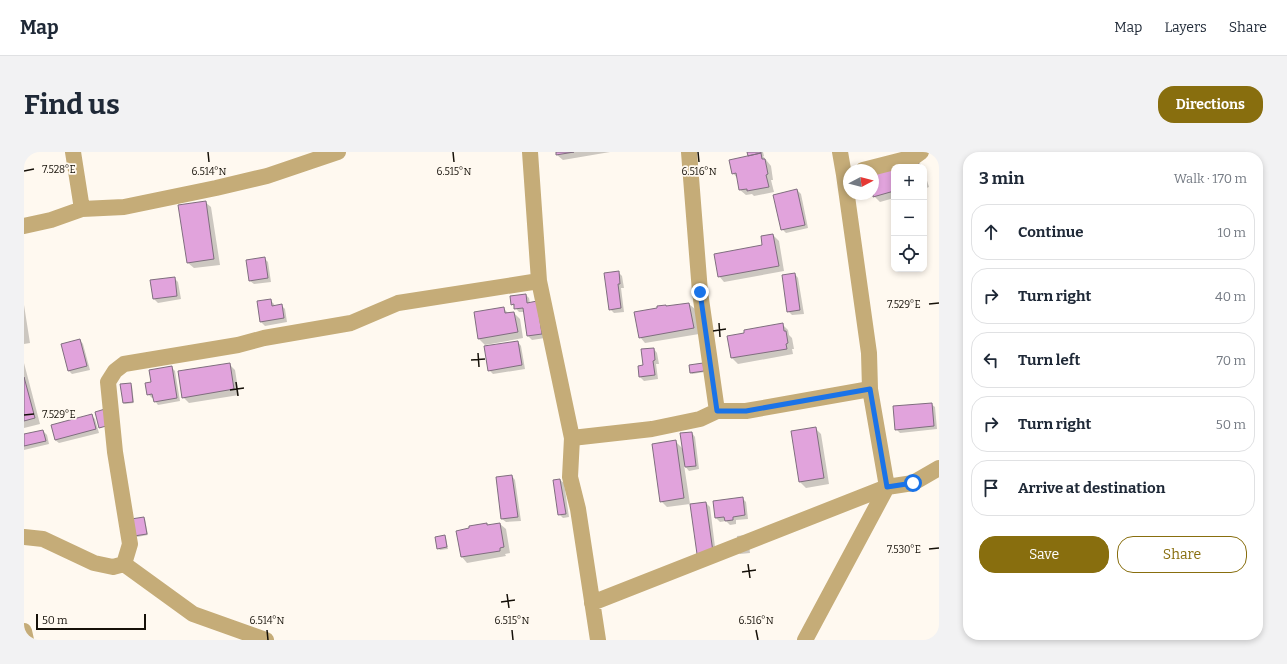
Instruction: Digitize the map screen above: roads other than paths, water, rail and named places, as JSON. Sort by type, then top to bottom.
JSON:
[{"type":"street","points":[[72,152],[82,209]]},
{"type":"street","points":[[24,226],[51,220],[82,209],[124,207],[267,176],[338,152]]},
{"type":"street","points":[[530,152],[539,281],[572,438],[570,477],[578,509],[598,640]]},
{"type":"street","points":[[689,152],[700,292],[717,411]]},
{"type":"street","points":[[840,152],[844,164]]},
{"type":"street","points":[[879,166],[914,157],[921,152]]},
{"type":"street","points":[[805,640],[887,487],[870,389],[869,352],[850,200]]},
{"type":"street","points":[[124,564],[130,544],[116,452],[108,382],[115,371],[124,364],[238,345],[264,338],[351,323],[398,303],[539,281]]},
{"type":"street","points":[[572,438],[652,429],[700,419],[717,411],[746,411],[870,389]]},
{"type":"street","points":[[592,603],[887,487],[913,483],[939,468]]},
{"type":"street","points":[[24,537],[43,539],[94,563],[113,568],[124,564]]},
{"type":"street","points":[[124,564],[193,614],[266,640]]},
{"type":"street","points":[[24,631],[26,640]]}]
